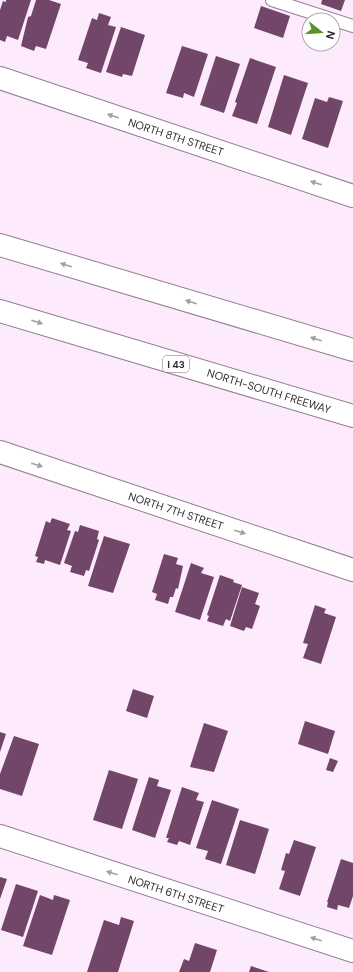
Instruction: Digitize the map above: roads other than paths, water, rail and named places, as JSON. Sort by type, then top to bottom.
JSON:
[{"type":"main road","name":"NORTH 8TH STREET","points":[[0,78],[353,196]]},
{"type":"main road","points":[[0,245],[353,350]]},
{"type":"main road","name":"NORTH-SOUTH FREEWAY","points":[[0,311],[353,416]]},
{"type":"main road","name":"NORTH 7TH STREET","points":[[0,452],[353,570]]},
{"type":"main road","name":"NORTH 6TH STREET","points":[[0,836],[353,951]]},
{"type":"lane","points":[[272,0],[353,26]]}]
